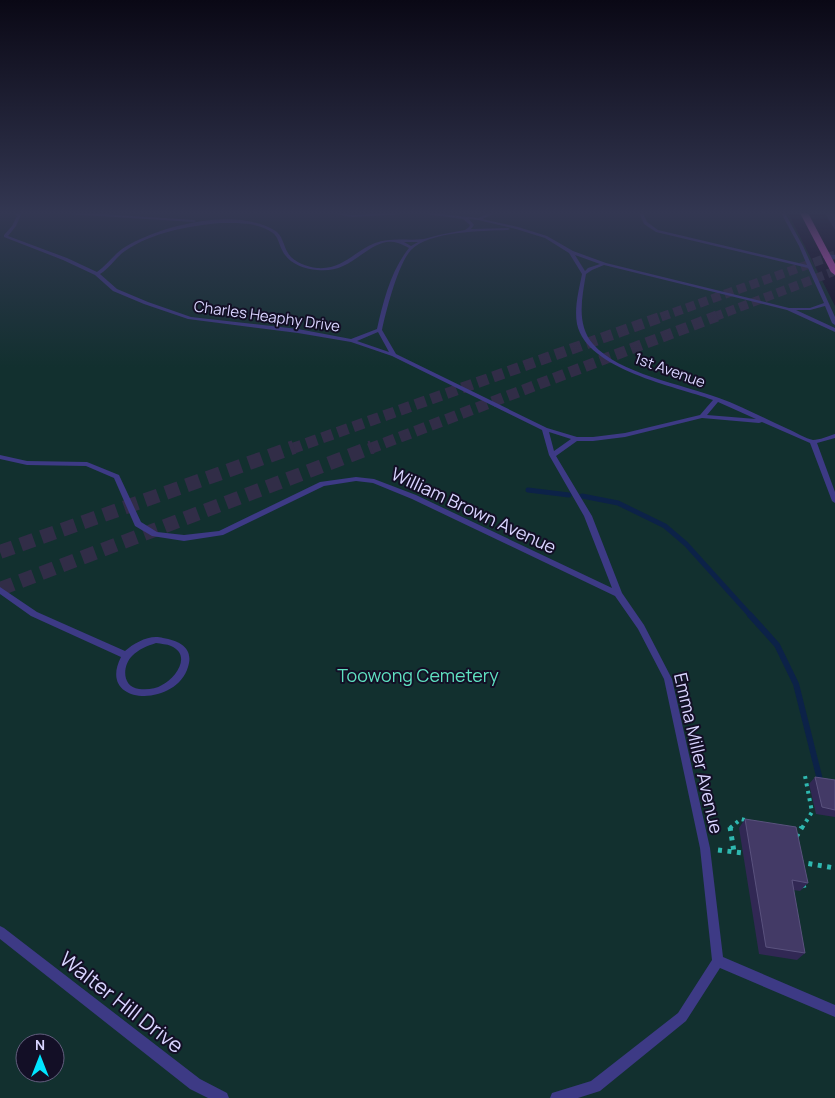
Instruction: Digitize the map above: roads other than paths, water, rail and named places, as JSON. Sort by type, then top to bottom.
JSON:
[{"type":"lane","name":"Charles Heaphy Drive","points":[[76,264],[97,274],[116,290],[146,303],[190,318],[255,324],[352,341],[394,355],[545,429],[576,439],[597,440],[633,435],[671,422],[702,416],[764,421]]},
{"type":"lane","points":[[97,274],[111,264]]},
{"type":"lane","points":[[299,264],[318,269],[345,264]]},
{"type":"lane","points":[[394,355],[379,330],[386,304],[402,264]]},
{"type":"lane","points":[[578,264],[584,274],[590,269],[603,264]]},
{"type":"lane","points":[[605,264],[789,309],[835,330]]},
{"type":"lane","points":[[794,264],[810,268]]},
{"type":"lane","points":[[808,264],[835,323]]},
{"type":"lane","name":"1st Avenue","points":[[584,274],[578,310],[582,331],[598,352],[636,374],[717,399],[813,442]]},
{"type":"lane","points":[[789,309],[810,309],[826,304]]},
{"type":"lane","points":[[352,341],[379,330]]},
{"type":"lane","points":[[702,416],[717,399]]},
{"type":"lane","name":"Emma Miller Avenue","points":[[545,429],[552,455],[588,516],[618,594],[641,627],[668,678],[705,848],[718,961]]},
{"type":"lane","points":[[835,436],[813,442],[835,501]]},
{"type":"lane","points":[[552,455],[576,439]]},
{"type":"lane","name":"William Brown Avenue","points":[[0,457],[27,463],[87,464],[117,477],[138,524],[155,534],[184,538],[220,533],[322,484],[356,479],[374,481],[414,497],[618,594]]},
{"type":"lane","points":[[0,590],[34,614],[126,656]]},
{"type":"lane","points":[[167,640],[183,649],[186,657],[186,666],[175,682],[165,688],[143,693],[133,692],[125,687],[120,680],[119,672],[126,656],[145,643],[167,640]]},
{"type":"lane","name":"Walter Hill Drive","points":[[0,932],[195,1084],[222,1098]]},
{"type":"lane","points":[[557,1098],[596,1086],[682,1017],[718,961],[835,1011]]},
{"type":"waterway","points":[[528,490],[569,495]]},
{"type":"waterway","points":[[582,496],[618,503],[665,526],[686,544],[751,616]]},
{"type":"waterway","points":[[750,615],[777,645],[796,684],[821,784]]},
{"type":"tunnel","points":[[661,317],[809,264]]},
{"type":"tunnel","points":[[714,317],[835,271]]},
{"type":"tunnel","points":[[291,449],[664,316]]},
{"type":"tunnel","points":[[369,449],[717,316]]},
{"type":"tunnel","points":[[0,552],[294,447]]},
{"type":"tunnel","points":[[0,589],[372,447]]},
{"type":"park label","name":"Toowong Cemetery","points":[[418,675]]}]
